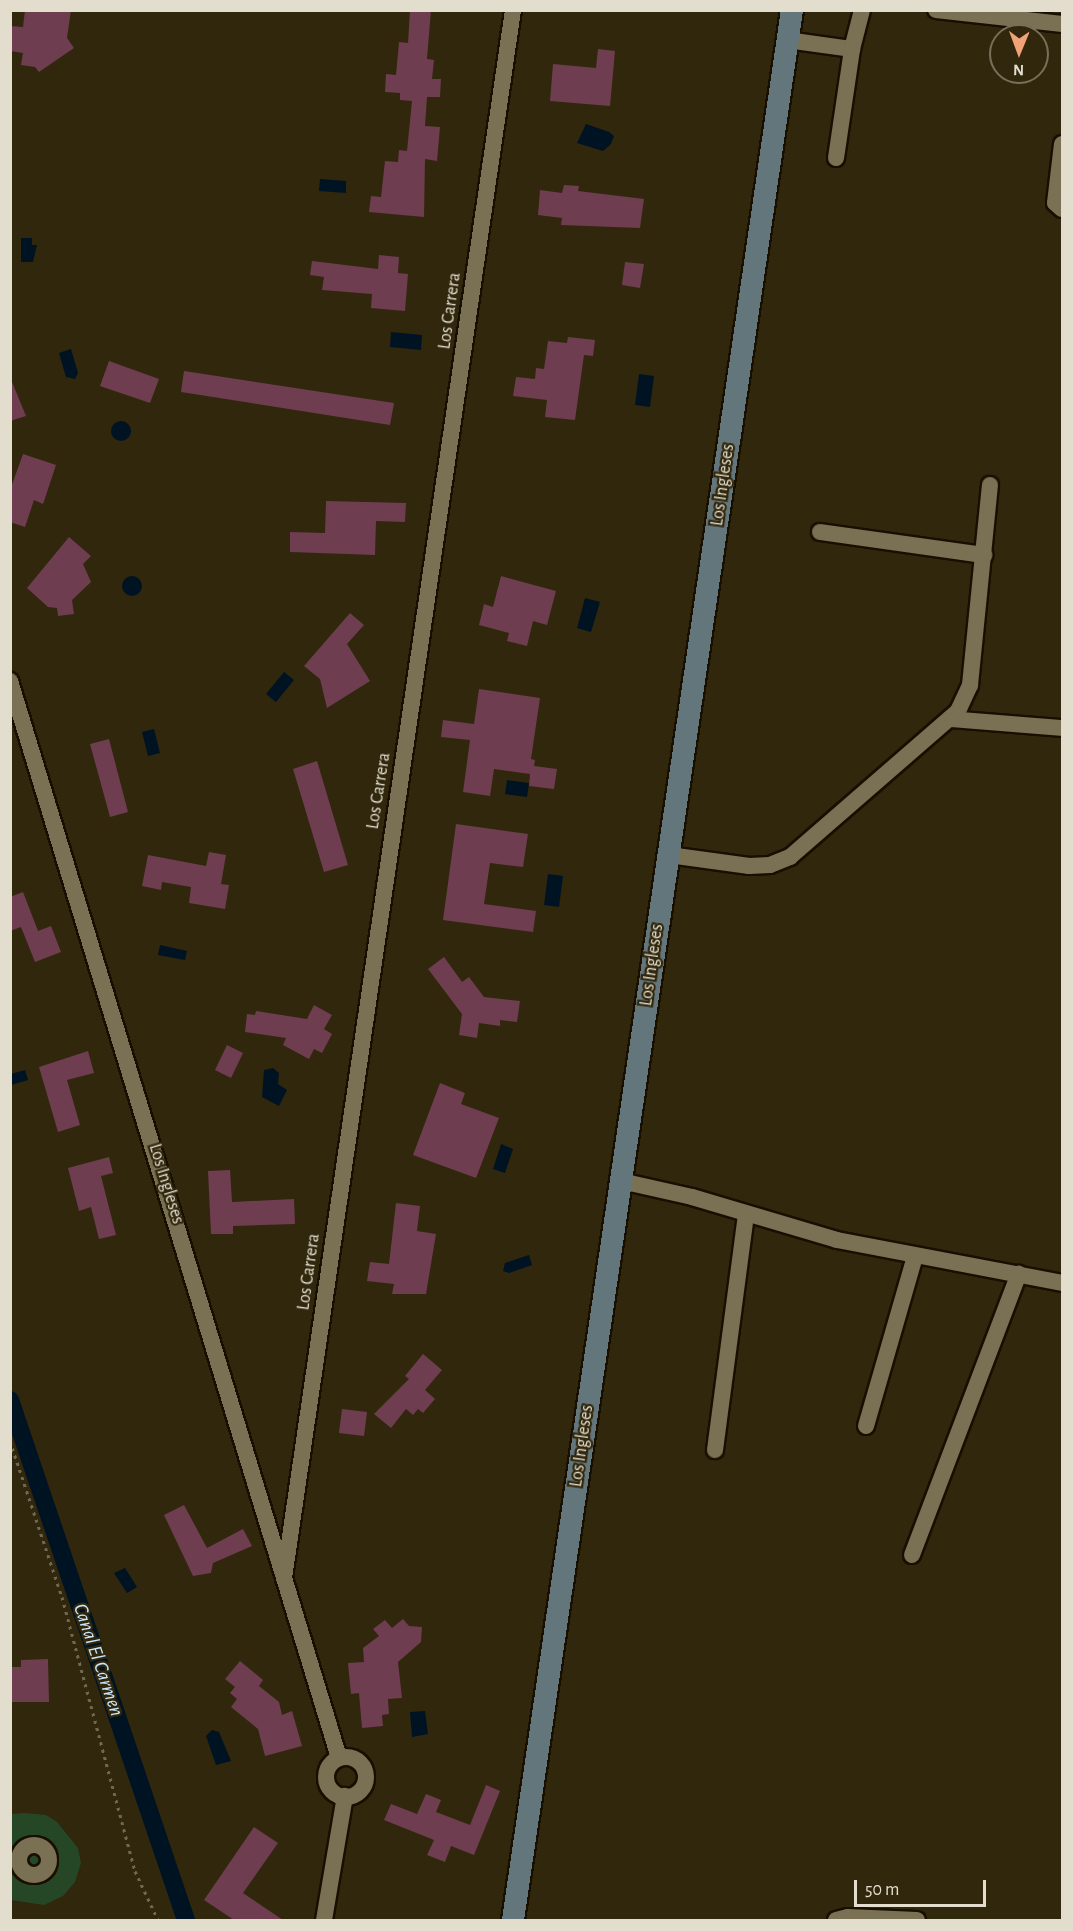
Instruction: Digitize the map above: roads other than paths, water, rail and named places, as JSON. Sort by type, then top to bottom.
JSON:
[{"type":"street","name":"Los Carrera","points":[[284,1578],[513,10]]},
{"type":"street","name":"Los Ingleses","points":[[513,1920],[792,10]]},
{"type":"street","points":[[836,158],[852,49],[862,10]]},
{"type":"street","points":[[936,10],[1062,24]]},
{"type":"street","points":[[788,40],[852,49]]},
{"type":"street","points":[[1062,144],[1055,200],[1062,209]]},
{"type":"street","points":[[669,855],[749,866],[770,865],[790,857],[950,719],[964,702],[970,685],[990,485]]},
{"type":"street","points":[[820,532],[984,555]]},
{"type":"street","name":"Los Ingleses","points":[[10,681],[339,1758]]},
{"type":"street","points":[[950,719],[1062,728]]},
{"type":"street","points":[[621,1181],[692,1197],[746,1215],[915,1256],[1062,1283]]},
{"type":"street","points":[[715,1450],[746,1215]]},
{"type":"street","points":[[866,1426],[915,1256]]},
{"type":"street","points":[[912,1555],[1019,1274]]},
{"type":"street","points":[[339,1758],[358,1761],[366,1773],[358,1792],[345,1796],[334,1793],[326,1777],[329,1765],[339,1758]]},
{"type":"street","points":[[324,1920],[345,1796]]},
{"type":"street","points":[[836,1920],[848,1917],[916,1920]]},
{"type":"water","points":[[586,124],[614,136],[611,144],[603,151],[577,143]]},
{"type":"water","points":[[320,179],[346,181],[346,193],[319,191]]},
{"type":"water","points":[[21,238],[32,238],[32,245],[37,245],[33,262],[21,262]]},
{"type":"water","points":[[391,332],[422,335],[421,350],[390,347]]},
{"type":"water","points":[[71,349],[78,373],[75,379],[66,377],[59,353]]},
{"type":"water","points":[[639,374],[654,376],[650,407],[635,405]]},
{"type":"water","points":[[121,421],[128,424],[131,431],[128,438],[121,441],[114,438],[111,431],[114,424]]},
{"type":"water","points":[[128,576],[136,576],[142,582],[142,590],[136,596],[128,596],[122,590],[122,582]]},
{"type":"water","points":[[585,598],[600,602],[591,632],[577,628]]},
{"type":"water","points":[[284,672],[294,680],[276,702],[266,694]]},
{"type":"water","points":[[154,729],[160,753],[148,756],[142,732]]},
{"type":"water","points":[[507,780],[529,783],[527,797],[505,794]]},
{"type":"water","points":[[548,874],[563,876],[559,907],[544,905]]},
{"type":"water","points":[[160,945],[187,951],[185,960],[158,955]]},
{"type":"water","points":[[273,1068],[279,1073],[278,1084],[287,1090],[279,1106],[262,1097],[264,1070]]},
{"type":"water","points":[[25,1070],[28,1080],[11,1085],[11,1074]]},
{"type":"water","points":[[501,1144],[513,1149],[505,1173],[493,1169]]},
{"type":"water","points":[[529,1255],[532,1265],[509,1273],[503,1271],[505,1263]]},
{"type":"water","points":[[125,1568],[137,1587],[127,1593],[114,1573]]},
{"type":"water","points":[[425,1711],[428,1734],[412,1737],[410,1712]]},
{"type":"water","points":[[212,1730],[219,1732],[231,1761],[216,1765],[206,1736]]},
{"type":"waterway","name":"Canal El Carmen","points":[[10,1400],[186,1920]]}]
